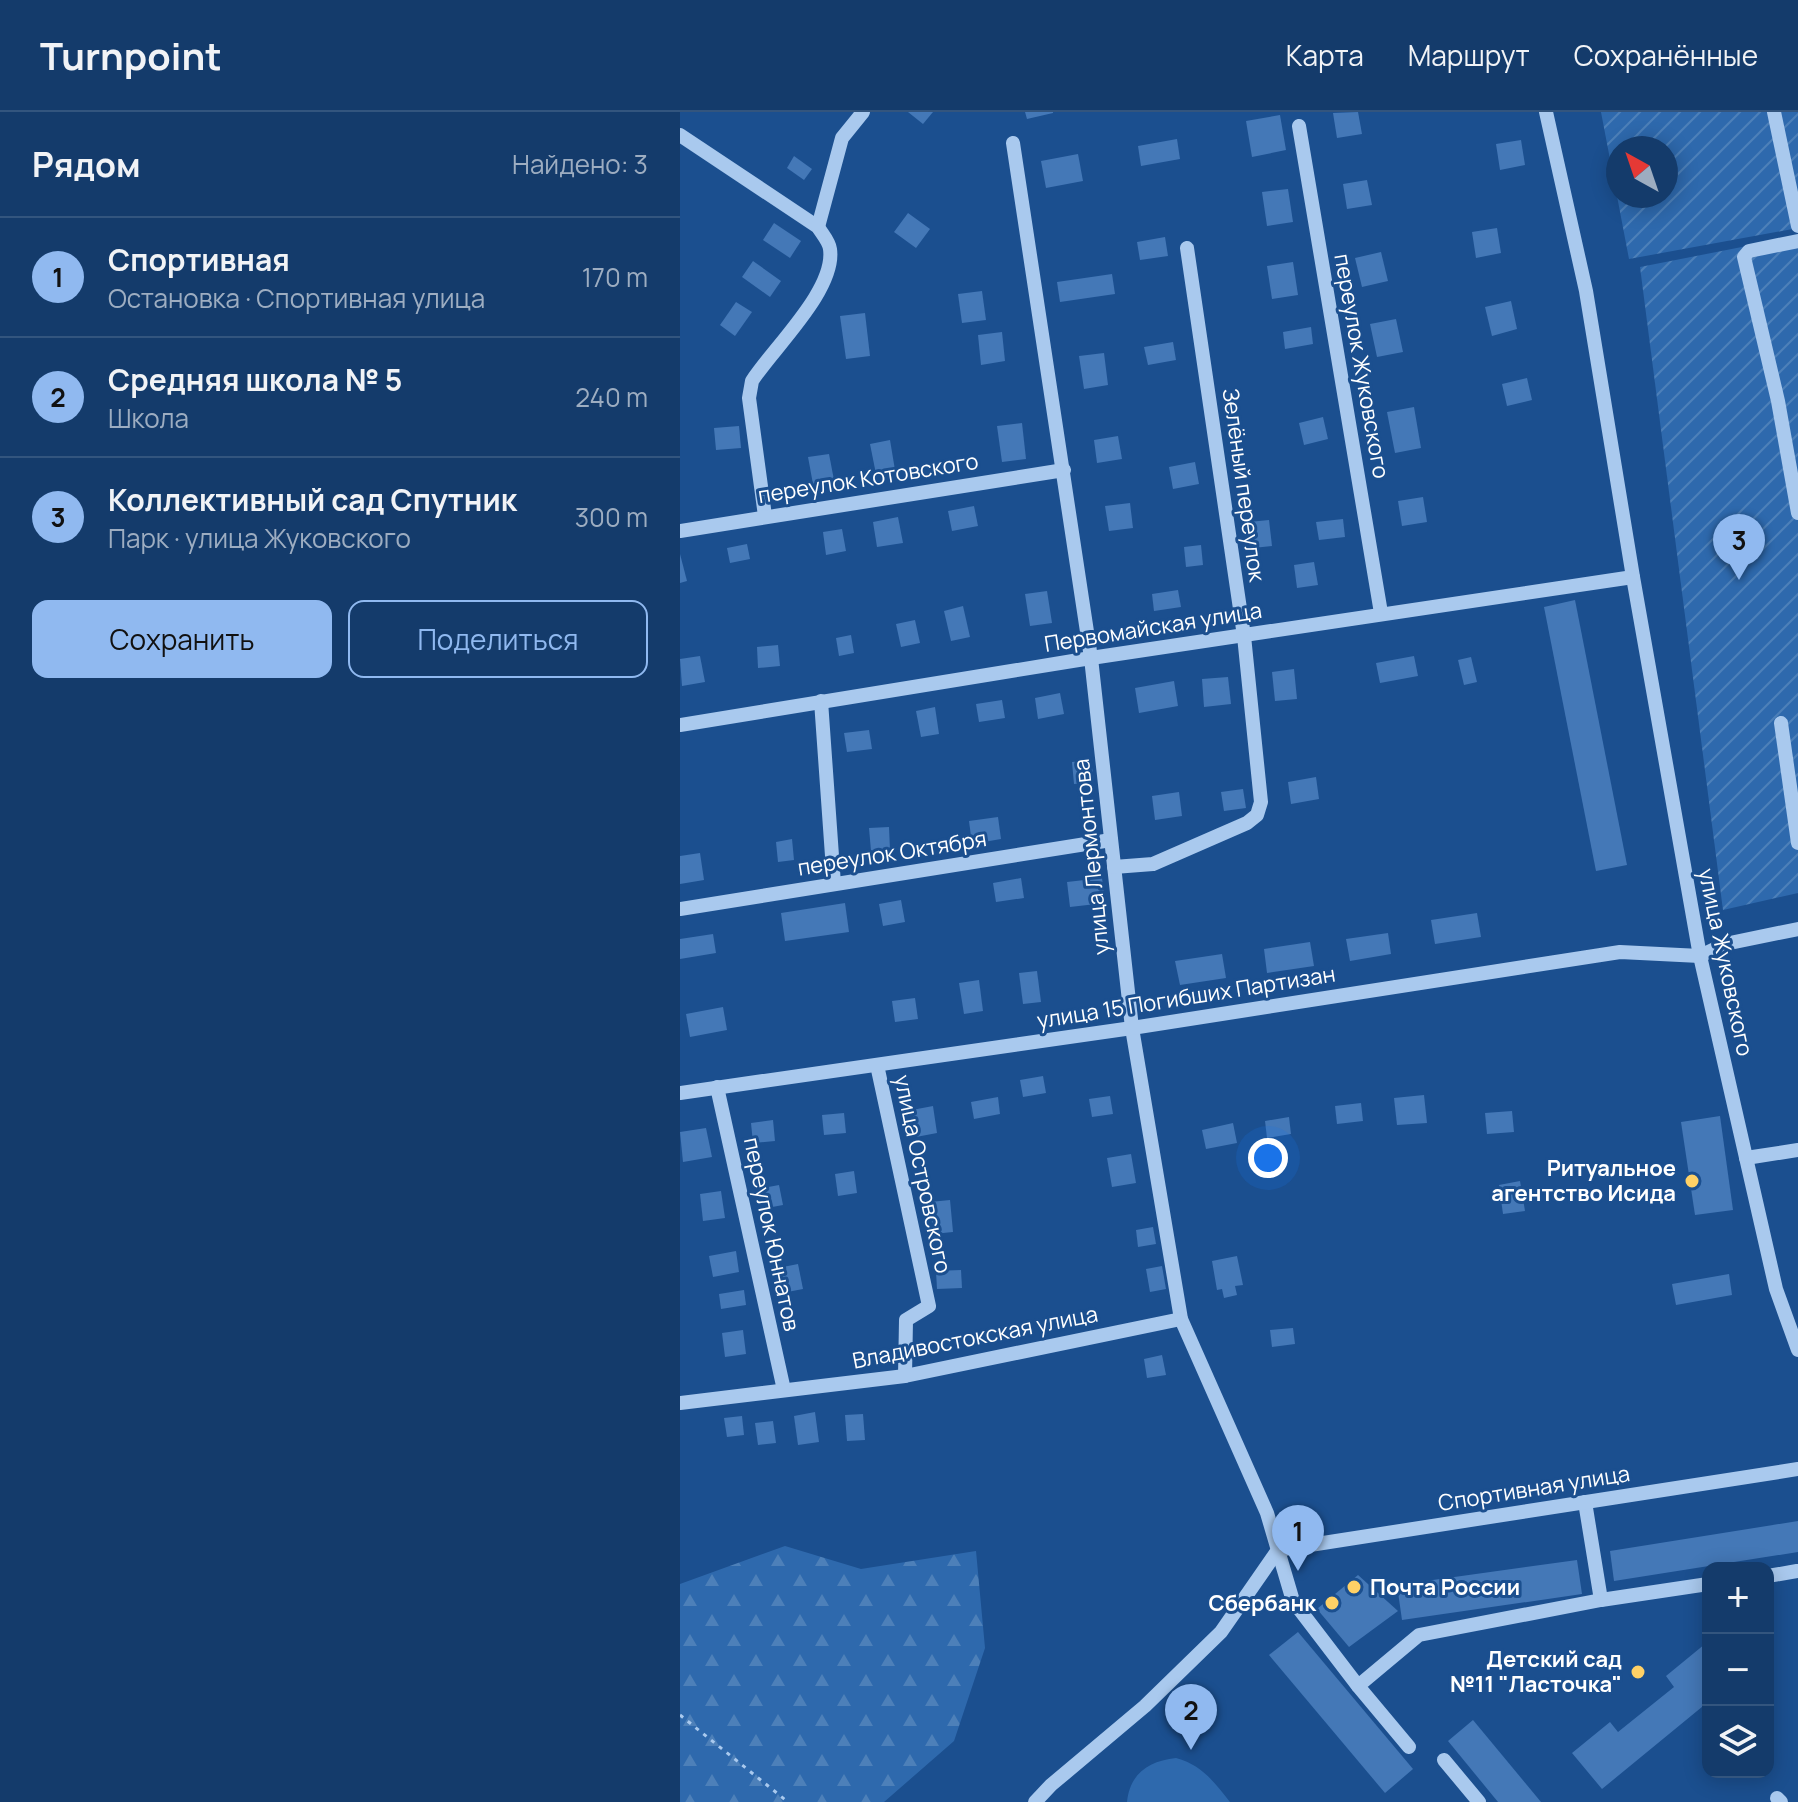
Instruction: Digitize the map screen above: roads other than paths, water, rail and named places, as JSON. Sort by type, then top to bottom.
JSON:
[{"type":"street","points":[[818,227],[842,138],[863,112]]},
{"type":"street","name":"улица Жуковского","points":[[1546,112],[1586,291],[1700,956],[1776,1289],[1798,1350]]},
{"type":"street","points":[[1774,112],[1798,226]]},
{"type":"street","name":"переулок Жуковского","points":[[1299,126],[1381,613]]},
{"type":"street","points":[[680,135],[818,227],[829,245],[830,258],[822,283],[752,381],[749,398],[765,516]]},
{"type":"street","name":"улица Лермонтова","points":[[1013,143],[1091,658],[1132,1028],[1181,1319],[1267,1513],[1293,1601],[1409,1747]]},
{"type":"street","points":[[1798,241],[1749,251],[1744,257],[1778,401],[1798,513]]},
{"type":"street","name":"Зелёный переулок","points":[[1114,867],[1164,860],[1247,823],[1257,815],[1261,802],[1244,636],[1187,248]]},
{"type":"street","name":"переулок Котовского","points":[[680,531],[1064,470]]},
{"type":"street","name":"Первомайская улица","points":[[680,725],[1091,658],[1633,577]]},
{"type":"street","points":[[821,701],[834,884]]},
{"type":"street","points":[[1781,723],[1798,843]]},
{"type":"street","name":"переулок Октября","points":[[680,909],[1111,840]]},
{"type":"street","points":[[1700,956],[1725,944],[1798,929]]},
{"type":"street","name":"улица 15 Погибших Партизан","points":[[680,1093],[1132,1028],[1620,952],[1700,956]]},
{"type":"street","name":"улица Островского","points":[[877,1065],[929,1306],[906,1320],[905,1376]]},
{"type":"street","name":"переулок Юннатов","points":[[717,1087],[784,1390]]},
{"type":"street","points":[[1746,1158],[1798,1150]]},
{"type":"street","name":"Владивостокская улица","points":[[680,1403],[905,1376],[1181,1319]]},
{"type":"street","name":"Спортивная улица","points":[[1278,1550],[1798,1469]]},
{"type":"street","points":[[1585,1502],[1601,1600]]},
{"type":"street","points":[[1035,1802],[1145,1706],[1221,1632],[1278,1550]]},
{"type":"street","points":[[1774,1575],[1798,1572]]},
{"type":"street","points":[[1358,1686],[1419,1635],[1601,1600],[1702,1585]]},
{"type":"street","points":[[1444,1760],[1479,1802]]},
{"type":"place","name":"Коллективный сад Спутник","points":[[1739,580]]},
{"type":"place","name":"Ритуальное агентство Исида","points":[[1692,1181]]},
{"type":"place","name":"Спортивная","points":[[1298,1571]]},
{"type":"place","name":"Почта России","points":[[1354,1587]]},
{"type":"place","name":"Сбербанк","points":[[1332,1603]]},
{"type":"place","name":"Детский сад №11 \"Ласточка\"","points":[[1638,1672]]},
{"type":"place","name":"Средняя школа № 5","points":[[1191,1750]]}]
